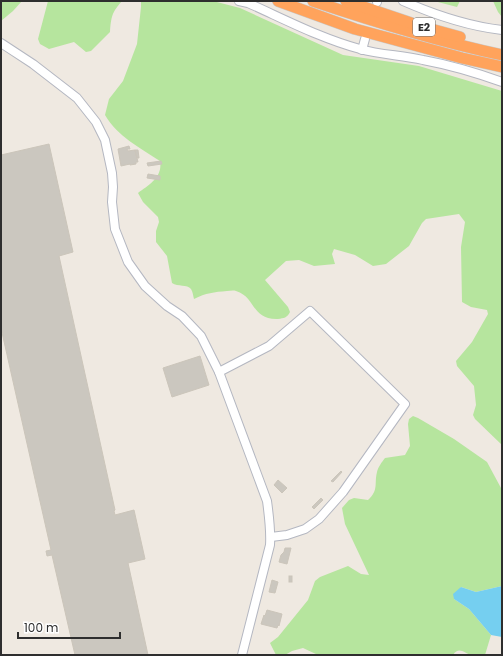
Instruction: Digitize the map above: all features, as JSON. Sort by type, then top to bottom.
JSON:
[{"type":"highway","name":"E2","points":[[278,1],[355,29],[502,67]]},
{"type":"highway","points":[[313,1],[382,24],[480,51],[502,55]]},
{"type":"highway","name":"E2","points":[[346,1],[420,26],[502,51]]},
{"type":"street","points":[[239,1],[248,3],[313,32],[362,50],[422,59],[483,75],[502,82]]},
{"type":"street","points":[[403,1],[425,11],[451,20],[502,30]]},
{"type":"street","points":[[362,50],[365,39]]},
{"type":"street","points":[[1,43],[77,98],[96,122],[105,140],[112,173],[112,202],[115,229],[128,262],[145,286],[167,306],[182,316],[201,336],[219,372],[267,501],[271,536],[242,655]]},
{"type":"street","points":[[219,372],[268,346],[310,311],[405,404],[343,492],[319,519],[306,530],[287,535],[271,536]]},
{"type":"green space","points":[[1,1],[22,1],[1,21]]},
{"type":"green space","points":[[48,1],[122,1],[116,8],[113,15],[110,32],[91,51],[86,52],[74,42],[49,49],[40,44],[38,39]]},
{"type":"green space","points":[[141,1],[213,1],[240,8],[343,55],[419,66],[502,91],[502,445],[475,419],[473,415],[476,405],[474,386],[457,366],[456,361],[472,342],[488,314],[487,310],[471,307],[462,302],[461,247],[465,222],[459,214],[426,219],[422,223],[409,246],[386,264],[373,266],[355,255],[334,249],[332,254],[335,264],[314,266],[299,260],[286,261],[265,280],[288,307],[290,312],[286,317],[278,319],[263,316],[247,298],[236,291],[210,293],[194,299],[192,291],[189,287],[172,283],[167,256],[156,242],[156,231],[159,222],[158,217],[143,202],[138,193],[151,184],[157,176],[160,161],[123,136],[110,123],[105,115],[109,99],[123,81],[137,44]]},
{"type":"green space","points":[[434,1],[460,1],[457,7]]},
{"type":"green space","points":[[493,1],[502,1],[502,17],[498,12]]},
{"type":"green space","points":[[413,416],[454,439],[487,462],[501,488],[502,586],[476,592],[461,587],[454,599],[469,609],[491,635],[485,655],[473,655],[462,651],[457,651],[453,655],[318,655],[303,648],[285,655],[276,655],[270,643],[278,637],[308,600],[315,581],[320,577],[348,566],[361,574],[369,575],[345,524],[342,508],[349,500],[354,498],[368,500],[374,493],[376,487],[376,476],[380,465],[385,458],[405,455],[410,446],[409,419]]},
{"type":"water","points":[[502,586],[502,637],[491,635],[469,609],[454,599],[453,594],[461,587],[476,592]]},
{"type":"building","points":[[49,144],[73,252],[59,256],[114,511],[115,515],[134,510],[145,559],[128,563],[148,655],[75,655],[52,555],[47,556],[46,551],[51,550],[1,328],[1,155]]},
{"type":"building","points":[[129,146],[130,149],[127,149],[128,151],[135,150],[138,162],[136,162],[136,164],[121,166],[118,149]]},
{"type":"building","points":[[135,150],[138,150],[139,158],[137,158]]},
{"type":"building","points":[[161,161],[162,164],[148,166],[147,163]]},
{"type":"building","points":[[148,174],[160,176],[160,180],[147,178]]},
{"type":"building","points":[[200,356],[209,385],[172,397],[163,368]]},
{"type":"building","points":[[341,471],[342,472],[333,482],[331,481]]},
{"type":"building","points":[[278,480],[287,488],[282,493],[274,485]]},
{"type":"building","points":[[321,498],[323,500],[314,509],[312,507]]},
{"type":"building","points":[[285,548],[291,548],[287,564],[279,562]]},
{"type":"building","points":[[289,576],[292,576],[292,582],[289,582]]},
{"type":"building","points":[[272,580],[278,582],[275,593],[269,592]]},
{"type":"building","points":[[267,610],[282,614],[279,626],[278,625],[277,628],[261,624]]}]
